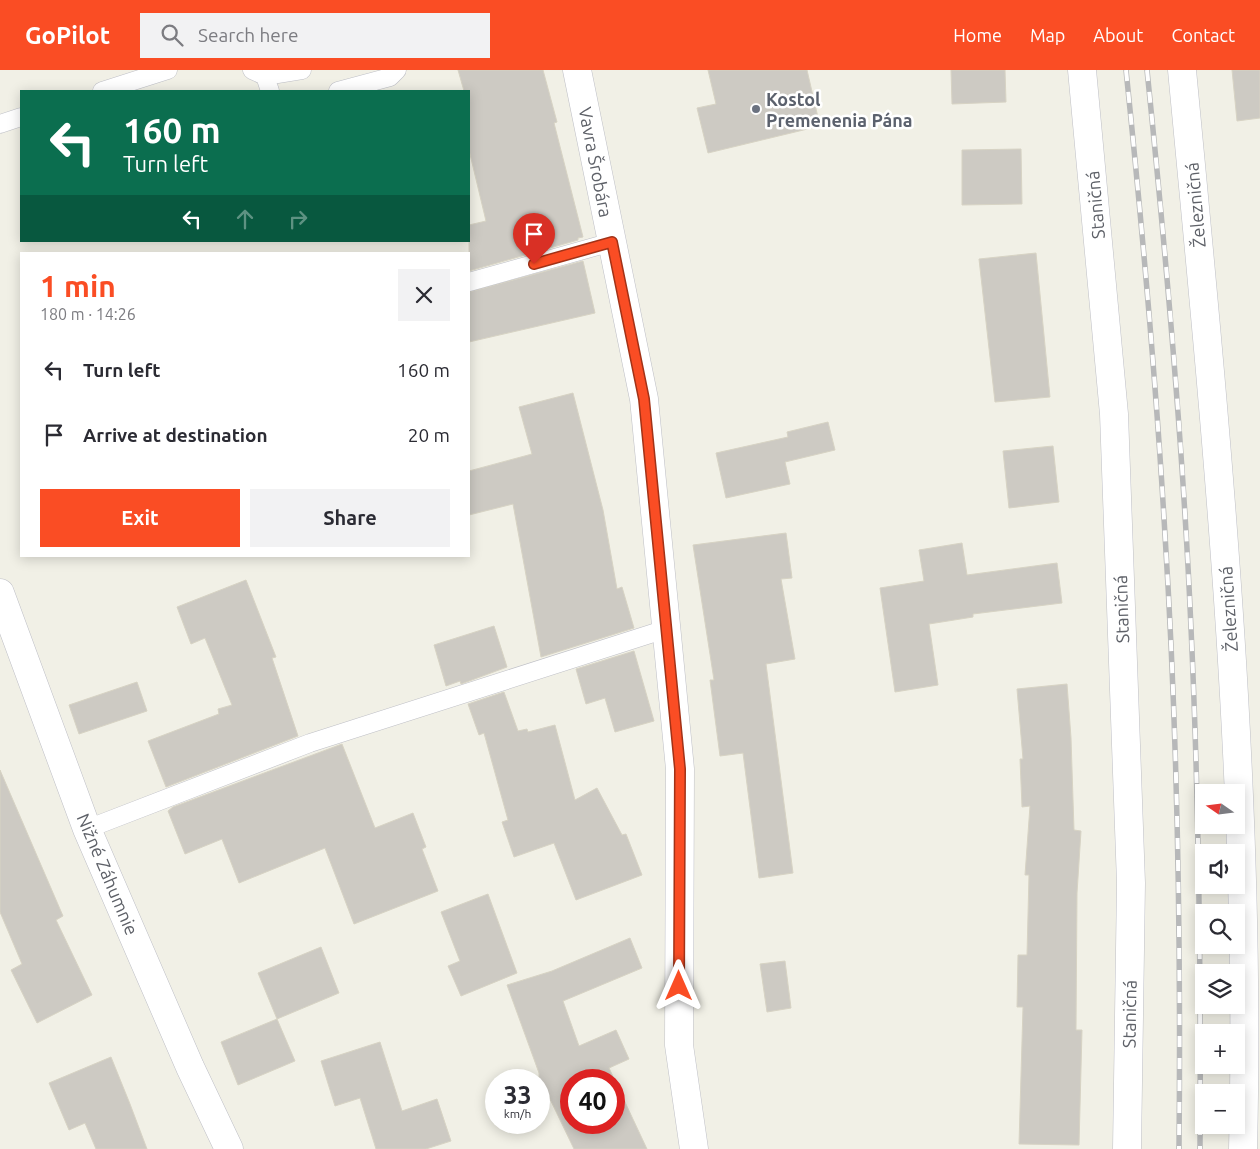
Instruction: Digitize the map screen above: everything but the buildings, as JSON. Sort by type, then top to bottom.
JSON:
[{"type":"street","name":"Vavra Šrobára","points":[[577,70],[644,399],[680,769],[679,1045],[694,1149]]},
{"type":"street","name":"Staničná","points":[[1082,70],[1114,414],[1131,883],[1127,1149]]},
{"type":"street","name":"Železničná","points":[[1182,70],[1220,476],[1238,770],[1245,917],[1246,1062],[1243,1149]]},
{"type":"street","name":"Nižné Záhumnie","points":[[0,593],[87,829],[190,1068],[229,1149]]},
{"type":"lane","points":[[105,90],[168,70]]},
{"type":"lane","points":[[262,79],[302,70]]},
{"type":"lane","points":[[342,90],[390,77],[397,70]]},
{"type":"lane","points":[[0,124],[20,117]]},
{"type":"lane","points":[[470,282],[612,242]]},
{"type":"lane","points":[[87,829],[310,743],[666,629]]},
{"type":"railway","points":[[1126,70],[1153,361],[1173,689],[1178,842],[1179,1149]]},
{"type":"railway","points":[[1147,70],[1173,348],[1188,558],[1198,823],[1200,1149]]},
{"type":"place","name":"Kostol Premenenia Pána","points":[[756,109]]},
{"type":"route","points":[[534,264],[612,242],[644,399],[680,769],[679,986]]}]
